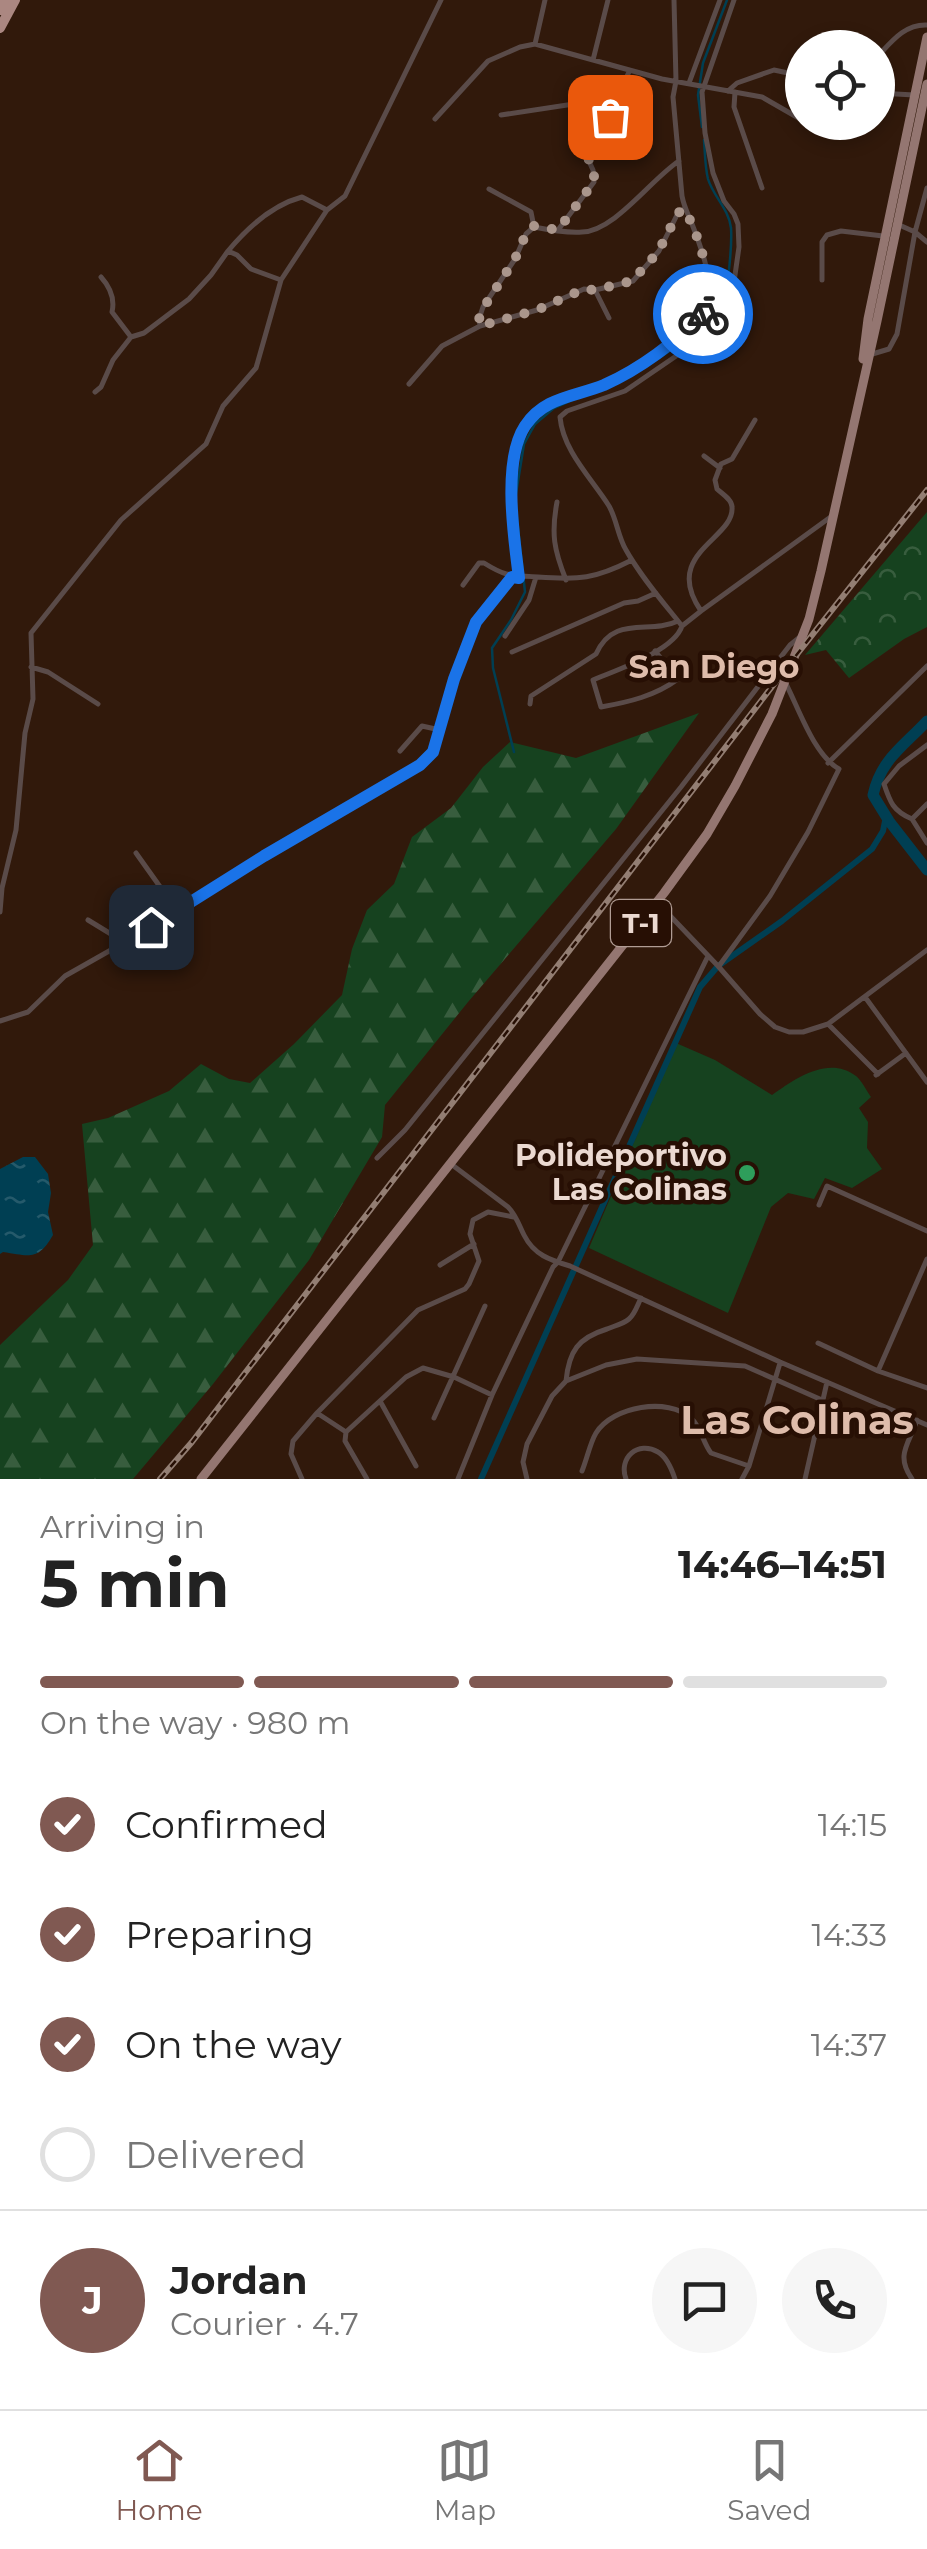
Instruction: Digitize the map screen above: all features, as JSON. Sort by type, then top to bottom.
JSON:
[{"type":"highway","points":[[0,10],[6,0]]},
{"type":"highway","points":[[0,28],[15,0]]},
{"type":"main road","name":"T-1","points":[[200,1479],[657,902],[707,834],[764,728],[803,635],[822,571],[922,98],[927,37]]},
{"type":"main road","name":"T-1","points":[[857,406],[868,319],[886,236],[927,84]]},
{"type":"street","points":[[0,912],[16,830],[33,699],[30,633],[121,520],[206,444],[223,406],[256,368],[281,280],[328,210],[345,196],[441,0]]},
{"type":"street","points":[[534,44],[545,0]]},
{"type":"street","points":[[593,60],[608,0]]},
{"type":"street","points":[[0,1021],[28,1012],[65,976],[420,765],[433,752],[476,622],[517,577],[512,482],[523,428],[542,407],[563,396],[604,384],[648,359],[708,309],[704,262],[684,209],[673,97],[674,0]]},
{"type":"street","points":[[689,83],[720,0]]},
{"type":"street","points":[[656,651],[678,679],[633,702],[600,707],[593,680],[656,651],[680,634],[680,624],[623,546],[612,511],[574,454],[561,429],[560,417],[625,391],[682,352],[722,317],[732,296],[738,224],[713,172],[701,85],[734,0]]},
{"type":"street","points":[[895,40],[906,29],[927,25]]},
{"type":"street","points":[[435,119],[488,60],[534,44],[629,71],[762,96],[785,110]]},
{"type":"street","points":[[762,188],[731,92],[737,83],[774,70],[785,72]]},
{"type":"street","points":[[502,115],[600,100],[620,90],[629,71]]},
{"type":"street","points":[[895,94],[922,98]]},
{"type":"street","points":[[558,230],[592,186],[594,170],[583,148],[609,120],[609,96]]},
{"type":"street","points":[[611,114],[639,151]]},
{"type":"street","points":[[534,226],[594,230],[629,207],[662,172],[679,161]]},
{"type":"street","points":[[870,355],[889,349],[897,334],[927,188]]},
{"type":"street","points":[[489,189],[532,212],[534,226]]},
{"type":"street","points":[[95,392],[131,337],[144,333],[189,299],[240,236],[270,210],[302,197],[328,210]]},
{"type":"street","points":[[409,384],[442,346],[480,326],[537,310],[584,289],[632,281],[658,252],[678,213],[684,209]]},
{"type":"street","points":[[897,224],[927,242]]},
{"type":"street","points":[[480,326],[484,307],[534,226]]},
{"type":"street","points":[[822,280],[822,242],[826,235],[840,231],[886,236]]},
{"type":"street","points":[[228,251],[251,269],[281,280]]},
{"type":"street","points":[[101,277],[109,287],[112,312],[131,337]]},
{"type":"street","points":[[595,290],[609,318]]},
{"type":"street","points":[[701,611],[690,595],[690,570],[698,553],[730,518],[733,506],[716,490],[715,480],[722,464],[732,458],[755,420]]},
{"type":"street","points":[[704,456],[720,468]]},
{"type":"street","points":[[557,502],[554,550],[566,580]]},
{"type":"street","points":[[530,704],[531,696],[596,654],[601,643],[618,632],[632,626],[680,624],[834,514]]},
{"type":"street","points":[[464,585],[480,562],[517,577],[566,580],[586,579],[632,560]]},
{"type":"street","points":[[505,636],[529,600],[534,577]]},
{"type":"street","points":[[512,652],[656,592]]},
{"type":"street","points":[[377,1158],[405,1130],[790,644],[803,635]]},
{"type":"street","points":[[828,763],[927,666]]},
{"type":"street","points":[[31,667],[48,672],[98,704]]},
{"type":"street","points":[[718,966],[770,896],[839,769],[828,763],[785,681]]},
{"type":"street","points":[[400,751],[422,726],[440,730]]},
{"type":"street","points":[[927,745],[899,766],[884,784],[899,814],[912,820],[927,843]]},
{"type":"street","points":[[912,820],[925,805]]},
{"type":"street","points":[[136,852],[178,912]]},
{"type":"street","points":[[657,902],[760,1014],[788,1032],[828,1024],[927,950]]},
{"type":"street","points":[[88,920],[124,942]]},
{"type":"street","points":[[458,1479],[492,1396],[553,1268],[708,956]]},
{"type":"street","points":[[865,998],[927,1082]]},
{"type":"street","points":[[828,1024],[877,1075],[906,1054]]},
{"type":"street","points":[[450,1164],[508,1207],[536,1252],[926,1423]]},
{"type":"street","points":[[819,1205],[827,1186],[927,1231]]},
{"type":"street","points":[[302,1479],[291,1454],[293,1441],[418,1310],[461,1292],[469,1284],[479,1261],[470,1225],[476,1218],[496,1212],[516,1218]]},
{"type":"street","points":[[440,1265],[474,1244]]},
{"type":"street","points":[[878,1371],[927,1259]]},
{"type":"street","points":[[566,1381],[570,1360],[580,1342],[626,1322],[641,1298]]},
{"type":"street","points":[[434,1418],[485,1306]]},
{"type":"street","points":[[818,1344],[927,1388]]},
{"type":"street","points":[[527,1479],[523,1462],[526,1444],[552,1396],[566,1381],[606,1365],[637,1359],[745,1366],[822,1400]]},
{"type":"street","points":[[742,1479],[780,1362]]},
{"type":"street","points":[[367,1479],[345,1441],[346,1432],[406,1377],[430,1368],[492,1396]]},
{"type":"street","points":[[805,1479],[826,1382]]},
{"type":"street","points":[[380,1401],[416,1466]]},
{"type":"street","points":[[582,1471],[595,1435],[604,1424],[646,1407],[662,1407],[687,1415],[694,1420],[710,1453],[749,1466]]},
{"type":"street","points":[[317,1413],[346,1432]]},
{"type":"street","points":[[912,1479],[903,1464],[903,1455],[917,1420]]},
{"type":"street","points":[[626,1479],[626,1458],[639,1449],[647,1449],[668,1461],[675,1479]]},
{"type":"green space","points":[[927,512],[927,627],[849,678],[826,650],[805,655]]},
{"type":"green space","points":[[699,713],[616,829],[385,1105],[382,1137],[309,1260],[133,1479],[0,1479],[0,1345],[68,1280],[93,1245],[82,1124],[108,1118],[169,1091],[201,1064],[229,1079],[250,1083],[294,1044],[342,995],[352,949],[367,910],[394,884],[412,837],[451,808],[483,767],[510,742],[576,758]]},
{"type":"green space","name":"Polideportivo Las Colinas","points":[[676,1043],[715,1060],[772,1095],[812,1072],[834,1068],[856,1076],[871,1097],[859,1108],[868,1122],[867,1148],[882,1169],[852,1188],[825,1178],[814,1199],[788,1193],[771,1207],[728,1313],[589,1248]]},
{"type":"water","points":[[23,1157],[35,1157],[48,1174],[48,1212],[53,1235],[38,1253],[0,1254],[0,1169]]},
{"type":"waterway","points":[[702,127],[698,95],[703,63],[727,0]]},
{"type":"waterway","points":[[607,386],[689,337],[723,298],[731,228],[708,179],[704,140]]},
{"type":"waterway","points":[[514,752],[493,668],[492,648],[525,592],[515,500],[524,444],[535,424],[554,408],[590,392]]},
{"type":"waterway","points":[[927,721],[887,763],[873,795],[927,870]]},
{"type":"waterway","points":[[481,1479],[700,987],[718,966],[872,849],[883,831],[886,816]]},
{"type":"railway","points":[[160,1479],[927,490]]},
{"type":"way so far","points":[[610,117],[583,148],[594,170],[592,186],[558,230],[534,226],[526,234],[484,307],[480,326],[537,310],[584,289],[632,281],[658,252],[678,213],[684,209],[704,262],[710,301],[703,314]]},
{"type":"place","name":"Polideportivo Las Colinas","points":[[747,1173]]},
{"type":"district","name":"San Diego","points":[[714,667]]},
{"type":"district","name":"Las Colinas","points":[[797,1420]]},
{"type":"route","points":[[151,927],[420,765],[433,752],[476,622],[512,577],[519,578],[512,524],[512,482],[523,428],[542,407],[563,396],[604,384],[648,359],[703,314]]}]
